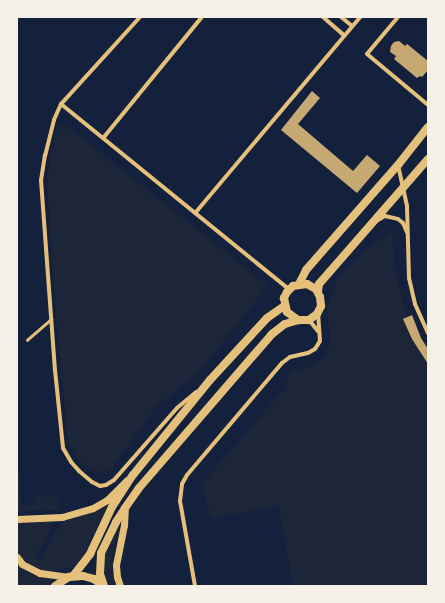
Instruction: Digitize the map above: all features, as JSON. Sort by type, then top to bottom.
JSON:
[{"type":"main road","points":[[298,320],[289,315],[284,306],[285,297],[289,289],[299,284],[306,270],[398,165],[428,127]]},
{"type":"main road","points":[[104,586],[100,574],[101,553],[125,508],[139,488],[272,334],[285,324],[298,320],[309,320],[318,313],[321,303],[318,292],[319,284],[428,159]]},
{"type":"main road","points":[[299,284],[310,286],[318,292]]},
{"type":"main road","points":[[55,586],[71,577],[90,554],[112,507],[133,475],[210,380],[267,318],[284,306]]},
{"type":"main road","points":[[17,519],[62,517],[93,508],[107,500],[133,475]]},
{"type":"main road","points":[[120,586],[117,577],[116,565],[124,525],[125,508]]},
{"type":"main road","points":[[17,557],[22,564],[40,573],[71,577],[88,577],[104,586]]},
{"type":"street","points":[[140,17],[61,104],[54,120],[41,180],[51,319],[64,448],[71,462],[92,482],[100,486],[114,480],[177,408],[210,380]]},
{"type":"street","points":[[104,137],[202,17]]},
{"type":"street","points":[[322,17],[344,35]]},
{"type":"street","points":[[341,17],[352,26]]},
{"type":"street","points":[[196,212],[360,17]]},
{"type":"street","points":[[398,17],[367,54],[428,105]]},
{"type":"street","points":[[61,104],[104,137],[289,289]]},
{"type":"street","points":[[398,165],[407,206],[409,278],[415,304],[428,334]]},
{"type":"street","points":[[374,222],[385,216],[392,217],[403,224],[407,233]]},
{"type":"street","points":[[195,586],[180,500],[182,484],[187,475],[282,363],[290,357],[308,353],[314,349],[320,341],[318,331],[318,313]]},
{"type":"street","points":[[309,320],[318,331]]},
{"type":"lane","points":[[27,340],[51,319]]},
{"type":"shaded area","points":[[58,124],[64,124],[268,286],[197,374],[156,406],[111,470],[93,472],[80,462],[68,444],[56,316],[47,182],[50,157]]},
{"type":"shaded area","points":[[392,232],[396,273],[403,305],[418,349],[428,361],[428,586],[293,586],[279,506],[211,518],[201,485],[284,389],[290,372],[314,365],[328,354],[330,338],[327,307],[338,277],[369,247]]},
{"type":"shaded area","points":[[17,474],[19,474],[22,506],[34,505],[35,497],[59,496],[61,510],[17,511]]},
{"type":"shaded area","points":[[107,503],[108,505],[85,552],[77,564],[55,572],[40,570],[22,559],[17,547],[17,520],[51,522],[52,525],[48,536],[35,558],[40,561],[60,524],[66,519]]},
{"type":"shaded area","points":[[117,529],[119,530],[114,549],[113,570],[116,586],[112,586],[106,575],[104,563],[108,544]]},
{"type":"shaded area","points":[[17,563],[22,569],[35,575],[53,579],[45,586],[24,586],[17,584]]},
{"type":"building","points":[[399,41],[405,46],[407,44],[428,61],[428,70],[422,77],[420,76],[417,78],[394,59],[396,56],[390,52],[391,46],[394,42]]},
{"type":"building","points":[[312,91],[320,98],[298,124],[353,171],[367,155],[380,166],[357,193],[281,130]]},
{"type":"building","points":[[412,315],[421,338],[428,349],[428,364],[412,339],[403,319]]}]
